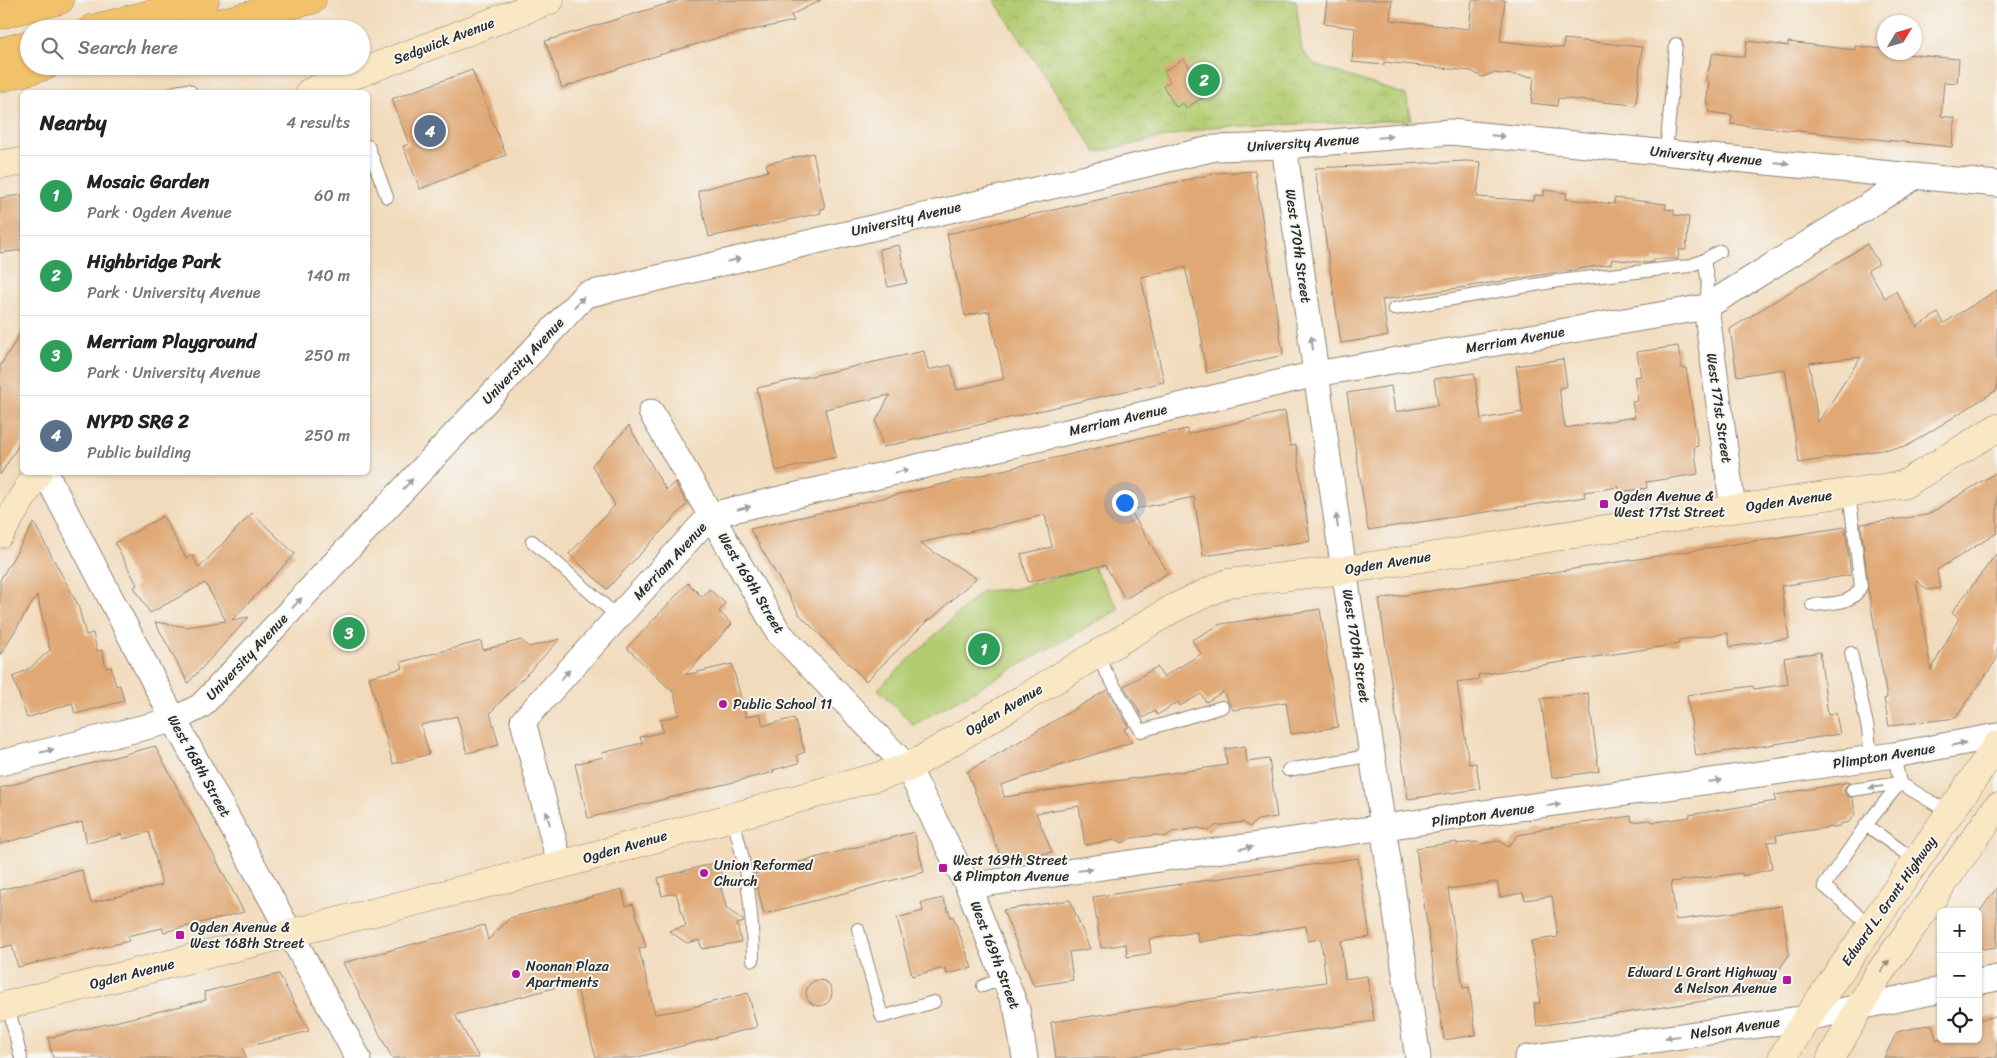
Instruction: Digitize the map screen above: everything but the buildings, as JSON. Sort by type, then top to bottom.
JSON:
[{"type":"highway","points":[[0,15],[60,0]]},
{"type":"highway","points":[[126,20],[205,0]]},
{"type":"highway","points":[[231,20],[312,0]]},
{"type":"highway","points":[[0,52],[20,46]]},
{"type":"highway","points":[[0,78],[20,73]]},
{"type":"street","name":"Sedgwick Avenue","points":[[322,90],[346,86],[550,0]]},
{"type":"street","name":"University Avenue","points":[[0,763],[174,720],[201,706],[585,295],[1144,163],[1215,148],[1284,146],[1450,132],[1997,184]]},
{"type":"street","name":"West 170th Street","points":[[1284,146],[1344,570],[1418,1058]]},
{"type":"street","points":[[0,164],[20,162]]},
{"type":"street","name":"Merriam Avenue","points":[[560,865],[523,721],[712,515],[1316,374],[1706,307],[1916,176]]},
{"type":"street","name":"West 171st Street","points":[[1706,307],[1733,509]]},
{"type":"street","name":"West 169th Street","points":[[651,412],[779,633],[908,768],[968,886],[994,982],[1017,1010],[1025,1058]]},
{"type":"street","name":"Ogden Avenue","points":[[4,1006],[291,935],[560,865],[908,768],[1174,608],[1228,583],[1344,570],[1733,509],[1903,486],[1997,428]]},
{"type":"street","points":[[0,534],[36,475]]},
{"type":"street","name":"West 168th Street","points":[[47,475],[174,720],[358,1058]]},
{"type":"street","name":"Plimpton Avenue","points":[[968,886],[1384,829],[1882,757],[1997,736]]},
{"type":"street","name":"Edward L. Grant Highway","points":[[1782,1058],[1807,1018],[1997,745]]},
{"type":"street","points":[[1831,1058],[1876,978],[1997,807]]},
{"type":"street","points":[[1982,981],[1997,978]]},
{"type":"street","name":"Nelson Avenue","points":[[1527,1058],[1807,1018],[1937,991]]},
{"type":"lane","points":[[1666,152],[1676,44]]},
{"type":"lane","points":[[370,151],[387,197]]},
{"type":"lane","points":[[1394,309],[1558,281],[1689,266],[1720,251]]},
{"type":"lane","points":[[1704,260],[1708,282],[1706,307]]},
{"type":"lane","points":[[1812,605],[1850,600],[1858,595],[1862,586],[1849,493]]},
{"type":"lane","points":[[532,541],[618,617]]},
{"type":"lane","points":[[1851,652],[1868,729],[1882,757],[1900,783],[1950,813]]},
{"type":"lane","points":[[1096,655],[1141,731],[1222,707]]},
{"type":"lane","points":[[1288,770],[1373,755]]},
{"type":"lane","points":[[1852,790],[1900,783]]},
{"type":"lane","points":[[1871,926],[1824,886],[1866,824],[1900,783]]},
{"type":"lane","points":[[732,817],[743,853],[749,884],[753,922],[753,960]]},
{"type":"lane","points":[[1866,824],[1916,862]]},
{"type":"lane","points":[[858,929],[882,1017],[934,1002]]},
{"type":"lane","points":[[4,1006],[21,1058]]},
{"type":"green space","points":[[994,0],[1296,0],[1302,51],[1315,65],[1406,95],[1411,120],[1212,127],[1096,152]]},
{"type":"green space","points":[[1093,567],[1119,609],[913,725],[878,689],[982,591],[1014,589]]},
{"type":"place","name":"Highbridge Park","points":[[1204,80]]},
{"type":"place","name":"NYPD SRG 2","points":[[430,131]]},
{"type":"place","name":"Ogden Avenue & West 171st Street","points":[[1604,504]]},
{"type":"place","name":"Merriam Playground","points":[[349,633]]},
{"type":"place","name":"Mosaic Garden","points":[[984,649]]},
{"type":"place","name":"Public School 11","points":[[723,704]]},
{"type":"place","name":"West 169th Street & Plimpton Avenue","points":[[943,868]]},
{"type":"place","name":"Union Reformed Church","points":[[704,873]]},
{"type":"place","name":"Ogden Avenue & West 168th Street","points":[[180,935]]},
{"type":"place","name":"Noonan Plaza Apartments","points":[[516,974]]},
{"type":"place","name":"Edward L Grant Highway & Nelson Avenue","points":[[1787,980]]}]
